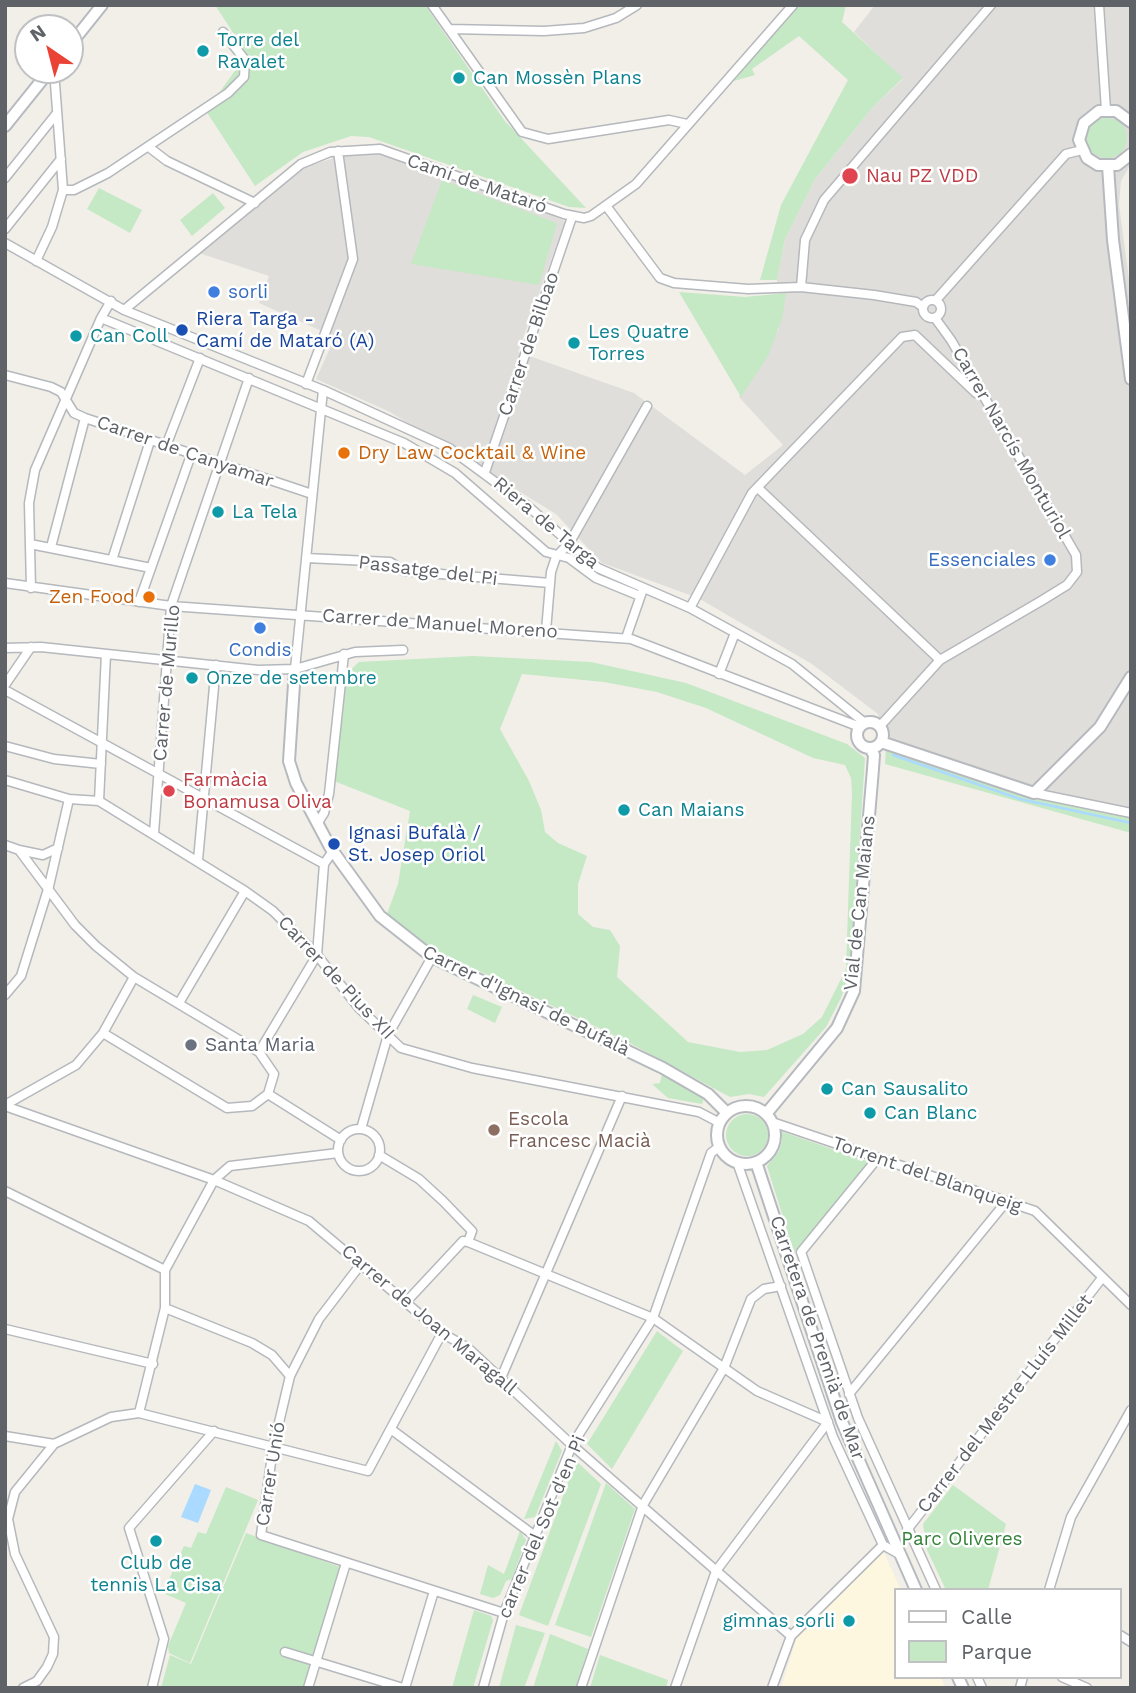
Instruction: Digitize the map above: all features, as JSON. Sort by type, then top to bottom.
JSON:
[{"type":"street","points":[[84,28],[102,5]]},
{"type":"street","points":[[432,5],[522,132],[548,139],[669,120],[687,124]]},
{"type":"street","points":[[449,29],[544,31],[584,28],[616,18],[638,5]]},
{"type":"street","name":"Camí de Mataró","points":[[124,310],[301,164],[338,151],[380,149],[584,218],[607,207],[636,184],[793,5]]},
{"type":"street","points":[[802,287],[805,240],[824,200],[991,5]]},
{"type":"street","points":[[1099,5],[1106,110]]},
{"type":"street","points":[[64,190],[74,190],[108,173],[150,148],[183,122],[228,93],[244,77],[244,60],[223,32]]},
{"type":"street","points":[[5,126],[40,84]]},
{"type":"street","points":[[36,261],[52,227],[64,190],[54,84]]},
{"type":"street","points":[[1131,122],[1116,111],[1106,110],[1091,116],[1084,123],[1079,140],[1082,150],[1098,165],[1122,163],[1131,154]]},
{"type":"street","points":[[5,178],[57,113]]},
{"type":"street","points":[[150,148],[167,161],[255,203]]},
{"type":"street","points":[[923,307],[927,301],[936,300],[1066,154],[1082,150]]},
{"type":"street","points":[[306,384],[353,259],[338,151]]},
{"type":"street","points":[[5,229],[61,159]]},
{"type":"street","points":[[1108,166],[1113,240],[1131,379]]},
{"type":"street","points":[[607,207],[644,259],[660,278],[668,281],[748,289],[802,287],[874,295],[916,302],[923,307],[926,316],[934,318],[942,309],[936,300]]},
{"type":"street","name":"Carrer de Bilbao","points":[[485,472],[572,216]]},
{"type":"street","name":"Riera de Targa","points":[[5,243],[124,310],[323,390],[449,448],[485,472],[598,568],[642,592],[690,608],[792,664],[863,725]]},
{"type":"street","points":[[31,588],[29,503],[34,470],[101,318],[111,302]]},
{"type":"street","points":[[101,318],[320,409],[343,416],[434,458],[489,501],[536,544],[556,557],[569,558],[596,578],[642,592],[626,638]]},
{"type":"street","name":"Carrer Narcís Monturiol","points":[[880,726],[940,660],[1058,590],[1077,572],[1076,555],[983,400],[951,340],[934,318]]},
{"type":"street","points":[[690,608],[758,488],[902,337],[915,335],[983,400]]},
{"type":"street","points":[[166,446],[200,358]]},
{"type":"street","name":"Carrer de Canyamar","points":[[5,375],[51,387],[74,413],[85,418],[221,466],[312,494]]},
{"type":"street","name":"Carrer de Murillo","points":[[154,833],[171,606],[249,378]]},
{"type":"street","points":[[295,669],[323,390]]},
{"type":"street","points":[[546,631],[550,583],[556,557],[570,542],[647,406]]},
{"type":"street","points":[[51,547],[85,418]]},
{"type":"street","points":[[111,560],[150,441]]},
{"type":"street","points":[[139,601],[191,455]]},
{"type":"street","points":[[758,488],[940,660]]},
{"type":"street","points":[[30,544],[151,568]]},
{"type":"street","name":"Passatge del Pi","points":[[306,558],[390,562],[404,571],[550,583]]},
{"type":"street","name":"Carrer de Manuel Moreno","points":[[5,583],[171,606],[626,638],[863,725]]},
{"type":"street","points":[[719,674],[735,633]]},
{"type":"street","points":[[31,647],[5,688],[324,864]]},
{"type":"street","points":[[5,648],[31,647],[258,670],[295,669],[344,654],[403,650]]},
{"type":"street","points":[[5,780],[69,799],[99,801],[106,654]]},
{"type":"street","points":[[317,824],[324,813],[329,794],[344,654]]},
{"type":"street","points":[[198,860],[216,665]]},
{"type":"street","name":"Carrer d'Ignasi de Bufalà","points":[[295,669],[289,761],[296,783],[333,850],[380,916],[432,957],[663,1068],[708,1094],[727,1113]]},
{"type":"street","points":[[1034,793],[1100,727],[1131,677]]},
{"type":"street","points":[[881,742],[883,734],[880,726],[863,725],[859,741],[870,748],[881,742],[1034,793],[1131,813]]},
{"type":"street","points":[[5,746],[54,759],[101,764]]},
{"type":"street","name":"Vial de Can Maians","points":[[769,1118],[837,1028],[854,991],[874,755],[870,748]]},
{"type":"street","points":[[6,994],[21,976],[49,886],[69,799]]},
{"type":"street","name":"Carrer de Pius XII","points":[[99,801],[198,860],[273,911],[317,955],[359,1009],[401,1048],[472,1068],[699,1112],[720,1123]]},
{"type":"street","points":[[5,845],[43,855],[58,848]]},
{"type":"street","points":[[19,850],[49,886],[75,925],[134,977],[259,1052],[274,1074],[268,1094],[252,1106],[227,1108],[103,1033]]},
{"type":"street","points":[[259,1052],[317,955],[324,864],[333,850]]},
{"type":"street","points":[[179,1003],[245,891]]},
{"type":"street","points":[[362,1129],[388,1035],[432,957]]},
{"type":"street","points":[[5,1105],[76,1065],[103,1033],[134,977]]},
{"type":"street","points":[[268,1094],[341,1140]]},
{"type":"street","points":[[501,1378],[622,1096]]},
{"type":"street","name":"Carrer de Joan Maragall","points":[[5,1105],[214,1180],[309,1221],[442,1333],[468,1348],[572,1445],[791,1636]]},
{"type":"street","points":[[737,1162],[756,1162],[772,1149],[775,1140],[769,1118],[750,1106],[727,1113],[720,1123],[720,1146],[737,1162],[828,1422],[883,1545],[899,1555]]},
{"type":"street","name":"Torrent del Blanqueig","points":[[769,1118],[877,1159],[1035,1211],[1131,1305]]},
{"type":"street","points":[[362,1129],[375,1137],[379,1155],[374,1164],[361,1171],[347,1167],[338,1153],[341,1140],[348,1132],[362,1129]]},
{"type":"street","name":"carrer del Sot d'en Pi","points":[[483,1688],[504,1613],[572,1445],[653,1318],[711,1153],[720,1146]]},
{"type":"street","points":[[139,1413],[165,1308],[165,1270],[214,1180],[230,1166],[338,1153]]},
{"type":"street","points":[[379,1155],[419,1179],[443,1201],[472,1231],[468,1242]]},
{"type":"street","points":[[877,1159],[801,1252],[849,1394],[907,1530],[935,1588]]},
{"type":"street","name":"Carretera de Premià de Mar","points":[[756,1162],[842,1422],[915,1588]]},
{"type":"street","points":[[5,1191],[165,1270]]},
{"type":"street","points":[[849,1394],[1006,1202]]},
{"type":"street","points":[[407,1301],[463,1241],[468,1242],[653,1318],[757,1391],[828,1422]]},
{"type":"street","name":"Carrer Unió","points":[[361,1264],[319,1319],[290,1376],[273,1448],[261,1535],[504,1613]]},
{"type":"street","name":"Carrer del Mestre Lluís Millet","points":[[907,1530],[1102,1278]]},
{"type":"street","points":[[581,1688],[643,1505],[724,1368],[751,1299],[764,1289],[781,1286]]},
{"type":"street","points":[[165,1308],[252,1343],[272,1355],[290,1376]]},
{"type":"street","points":[[5,1329],[153,1364]]},
{"type":"street","points":[[23,1688],[37,1681],[47,1667],[53,1654],[54,1637],[15,1554],[8,1519],[15,1492],[54,1444],[111,1417],[139,1413],[368,1471],[442,1333]]},
{"type":"street","points":[[1050,1588],[1071,1517],[1131,1410]]},
{"type":"street","points":[[675,1688],[716,1571],[828,1422]]},
{"type":"street","points":[[392,1430],[535,1536]]},
{"type":"street","points":[[152,1688],[164,1639],[129,1528],[215,1431]]},
{"type":"street","points":[[5,1436],[54,1444]]},
{"type":"street","points":[[772,1688],[791,1636],[883,1545]]},
{"type":"street","points":[[308,1688],[346,1563]]},
{"type":"street","points":[[285,1652],[404,1688],[434,1591]]},
{"type":"street","points":[[1067,1679],[1087,1688]]},
{"type":"shaded area","points":[[875,5],[1131,5],[1131,164],[1121,181],[1119,205],[1131,294],[1131,818],[1030,796],[886,748],[878,714],[812,664],[698,598],[602,563],[556,514],[390,412],[316,379],[335,337],[259,303],[269,276],[199,253],[306,167],[380,143],[565,221],[518,352],[634,393],[745,475],[783,445],[739,397],[779,329],[777,280],[785,239],[815,179],[872,108],[903,79],[854,32]]},
{"type":"shaded area","points":[[883,1551],[900,1588],[894,1588],[894,1679],[942,1679],[945,1688],[781,1688],[797,1637]]},
{"type":"green space","points":[[215,5],[425,5],[504,120],[586,208],[569,207],[369,137],[351,136],[303,152],[255,186],[206,111],[247,54]]},
{"type":"green space","points":[[797,5],[846,5],[842,22],[903,78],[872,108],[815,179],[785,239],[777,280],[760,280],[781,205],[848,80],[799,36],[752,69],[755,75],[734,81]]},
{"type":"green space","points":[[1107,118],[1121,124],[1127,138],[1121,152],[1107,158],[1093,152],[1087,138],[1093,124]]},
{"type":"green space","points":[[442,180],[557,223],[539,285],[411,264]]},
{"type":"green space","points":[[99,188],[142,210],[130,233],[87,209]]},
{"type":"green space","points":[[213,193],[225,208],[192,236],[180,220]]},
{"type":"green space","points":[[679,292],[745,297],[786,293],[782,319],[768,356],[741,397]]},
{"type":"green space","points":[[473,656],[591,662],[686,683],[847,744],[865,758],[851,968],[841,998],[826,1027],[764,1097],[749,1094],[730,1097],[626,1041],[433,949],[387,914],[398,884],[410,811],[334,781],[345,675],[359,662]],"holes":[[[522,674],[604,682],[657,692],[706,708],[813,758],[845,765],[851,778],[852,793],[846,969],[822,1017],[803,1034],[767,1050],[740,1052],[688,1042],[617,977],[620,946],[610,930],[593,927],[578,914],[578,884],[587,856],[558,843],[545,832],[541,810],[529,781],[500,729]]]},
{"type":"green space","points":[[886,748],[1030,796],[1131,818],[1131,833],[885,764]]},
{"type":"green space","points":[[473,995],[502,1007],[495,1023],[467,1009]]},
{"type":"green space","points":[[662,1074],[705,1096],[702,1104],[668,1098],[652,1084],[660,1083]]},
{"type":"green space","points":[[747,1114],[762,1120],[768,1135],[762,1150],[747,1156],[732,1150],[726,1135],[732,1120]]},
{"type":"green space","points":[[780,1131],[870,1162],[794,1252],[767,1166],[779,1151],[782,1141]]},
{"type":"green space","points":[[657,1331],[683,1351],[612,1469],[587,1444]]},
{"type":"green space","points":[[556,1441],[562,1451],[535,1517],[524,1519]]},
{"type":"green space","points":[[576,1461],[601,1484],[548,1626],[519,1615]]},
{"type":"green space","points":[[606,1483],[635,1509],[591,1637],[555,1625]]},
{"type":"green space","name":"Parc Oliveres","points":[[953,1485],[1006,1524],[989,1588],[945,1588],[927,1550],[923,1524]]},
{"type":"green space","points":[[226,1487],[258,1500],[190,1663],[169,1653],[168,1646],[186,1603],[163,1593],[184,1546],[191,1548],[198,1532],[206,1534]]},
{"type":"green space","points":[[520,1531],[526,1540],[512,1579],[506,1581],[500,1595],[493,1598],[480,1594],[488,1565],[504,1574]]},
{"type":"green space","points":[[246,1533],[340,1567],[304,1688],[161,1688],[170,1655],[191,1664]]},
{"type":"green space","points":[[474,1610],[491,1616],[493,1620],[473,1688],[452,1688]]},
{"type":"green space","points":[[516,1625],[545,1633],[524,1688],[499,1688]]},
{"type":"green space","points":[[550,1634],[588,1649],[576,1688],[533,1688]]},
{"type":"green space","points":[[600,1655],[668,1680],[666,1688],[590,1688]]},
{"type":"water","points":[[195,1484],[211,1490],[198,1523],[181,1517]]},
{"type":"waterway","points":[[893,755],[1020,799],[1131,823]]},
{"type":"place","name":"Torre del Ravalet","points":[[203,51]]},
{"type":"place","name":"Can Mossèn Plans","points":[[459,78]]},
{"type":"place","name":"Nau PZ VDD","points":[[850,176]]},
{"type":"place","name":"sorli","points":[[214,292]]},
{"type":"place","name":"Riera Targa - Camí de Mataró (A)","points":[[182,330]]},
{"type":"place","name":"Can Coll","points":[[76,336]]},
{"type":"place","name":"Les Quatre Torres","points":[[574,343]]},
{"type":"place","name":"Dry Law Cocktail & Wine","points":[[344,453]]},
{"type":"place","name":"La Tela","points":[[218,512]]},
{"type":"place","name":"Essenciales","points":[[1050,560]]},
{"type":"place","name":"Zen Food","points":[[149,597]]},
{"type":"place","name":"Condis","points":[[260,628]]},
{"type":"place","name":"Onze de setembre","points":[[192,678]]},
{"type":"place","name":"Farmàcia Bonamusa Oliva","points":[[169,791]]},
{"type":"place","name":"Can Maians","points":[[624,810]]},
{"type":"place","name":"Ignasi Bufalà / St. Josep Oriol","points":[[334,844]]},
{"type":"place","name":"Santa Maria","points":[[191,1045]]},
{"type":"place","name":"Can Sausalito","points":[[827,1089]]},
{"type":"place","name":"Can Blanc","points":[[870,1113]]},
{"type":"place","name":"Escola Francesc Macià","points":[[494,1130]]},
{"type":"place","name":"Club de tennis La Cisa","points":[[156,1541]]},
{"type":"place","name":"gimnas sorli","points":[[849,1621]]}]
